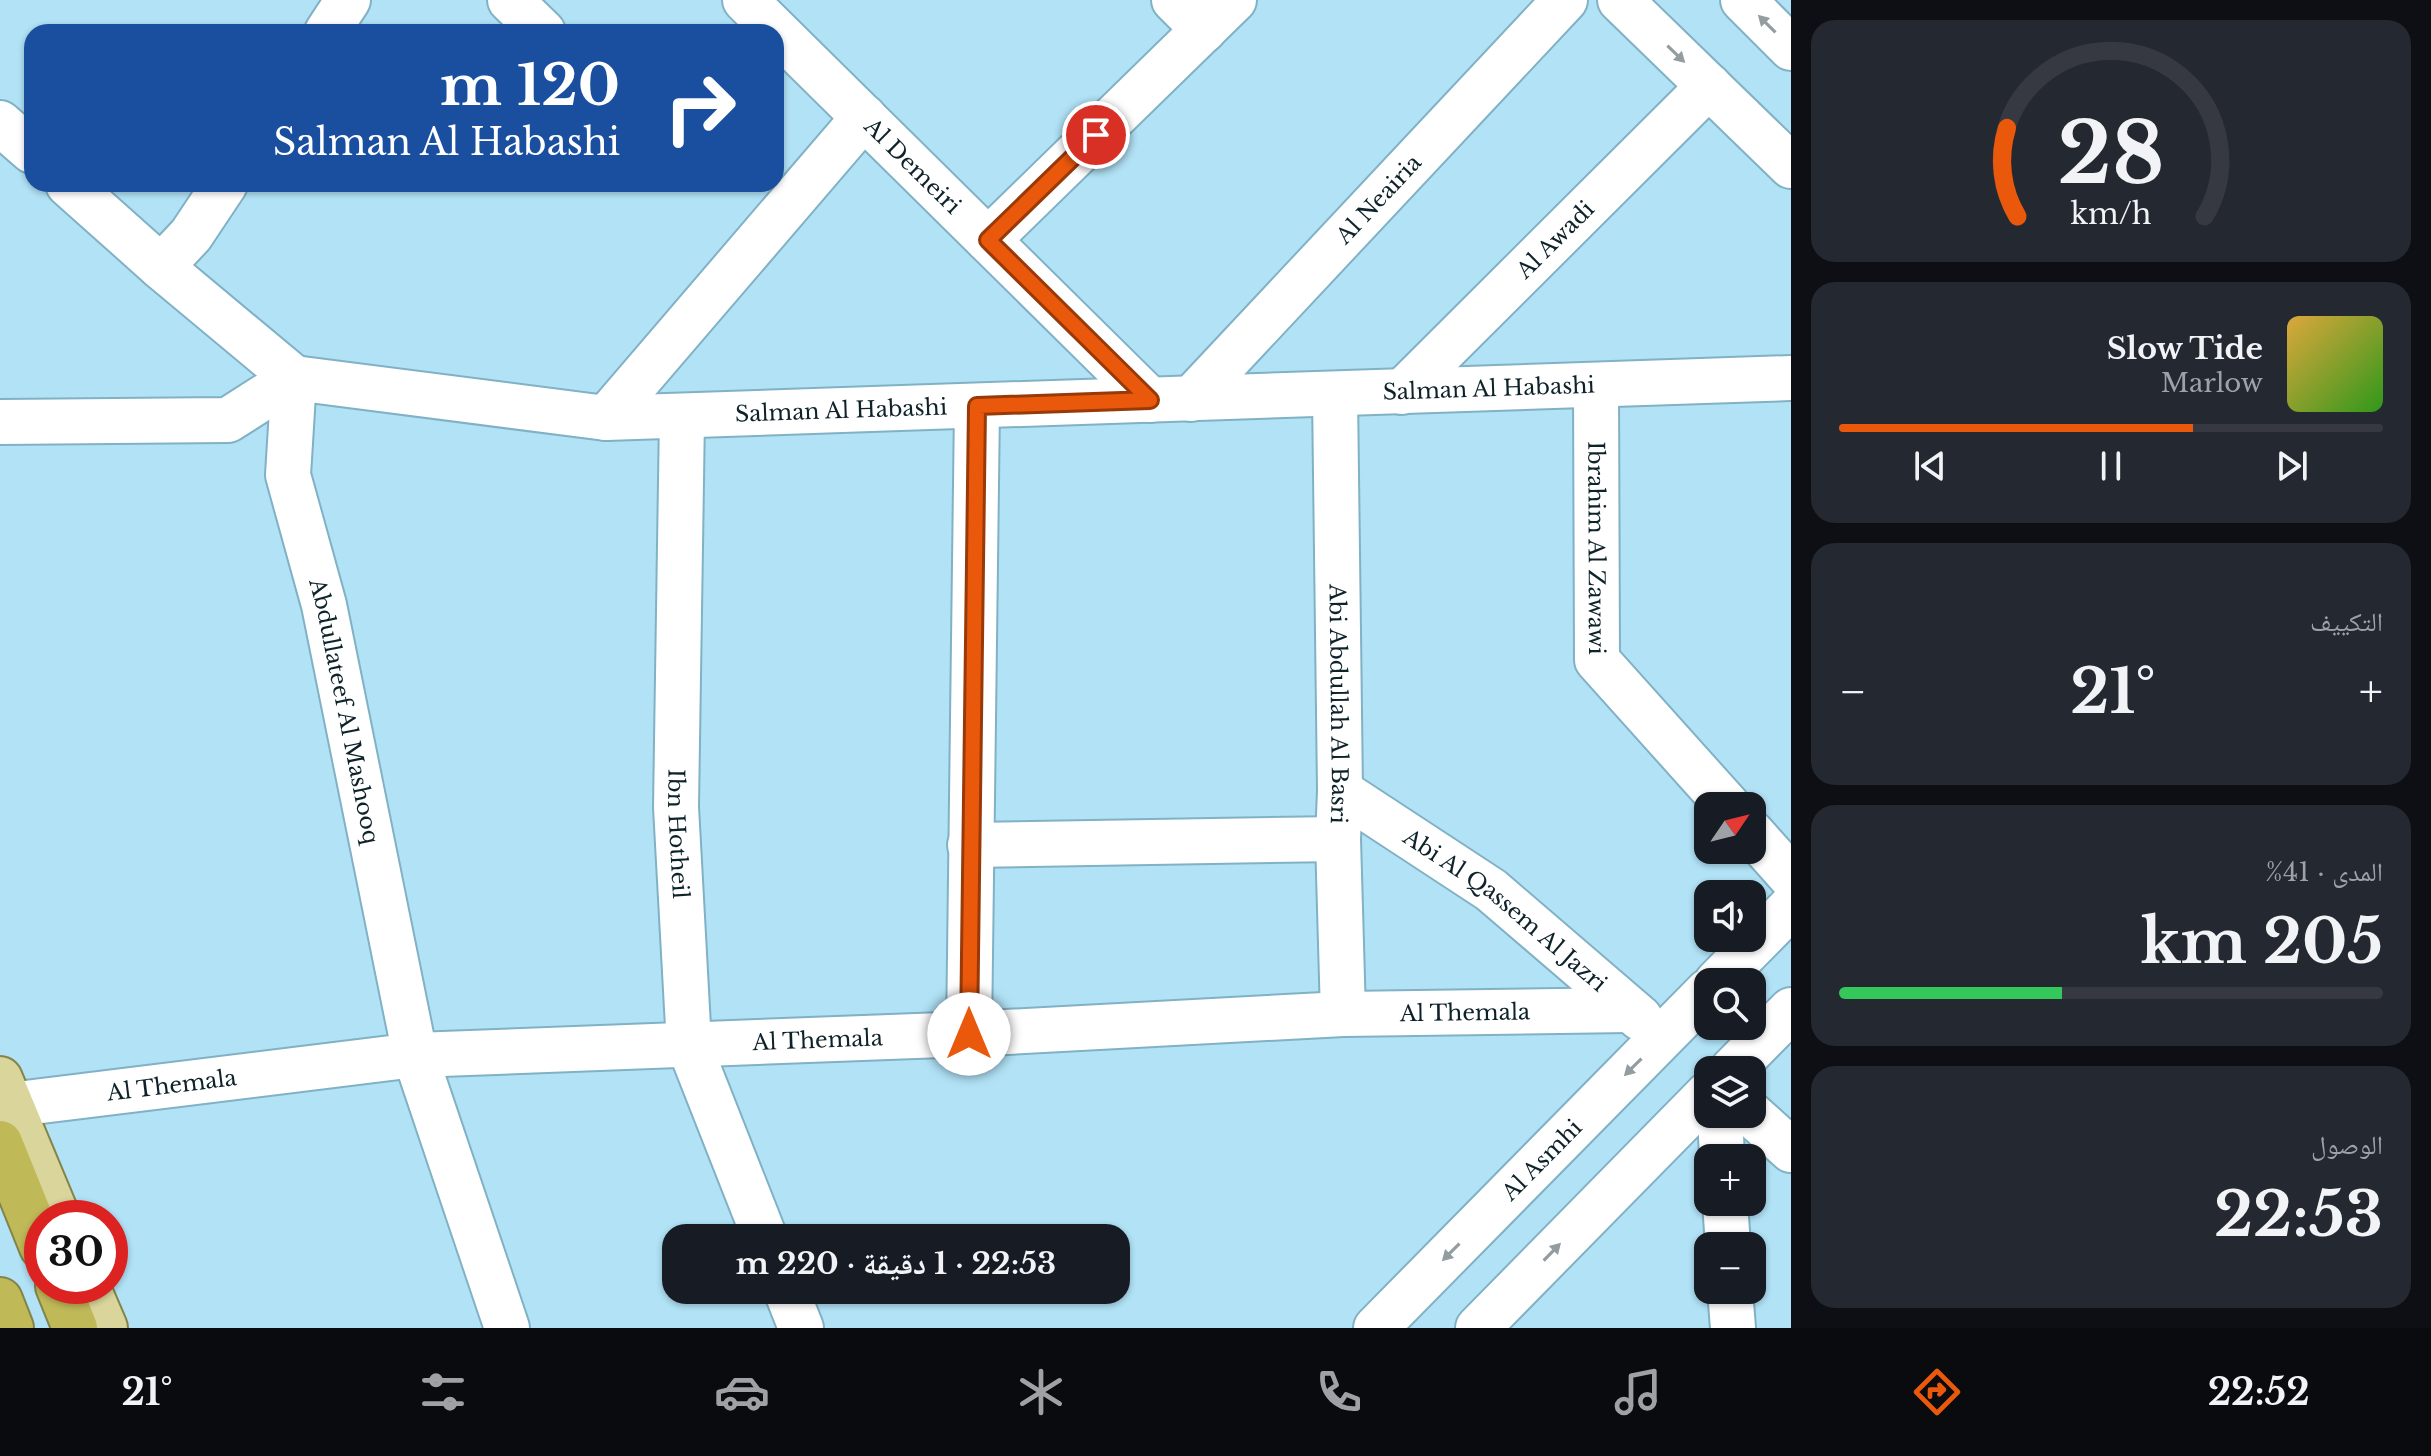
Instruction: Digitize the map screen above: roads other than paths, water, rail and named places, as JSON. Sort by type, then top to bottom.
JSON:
[{"type":"highway","points":[[3,1109],[29,1200]]},
{"type":"highway","points":[[0,1300],[11,1328]]},
{"type":"highway","points":[[65,1304],[75,1328]]},
{"type":"main road","points":[[3,1109],[49,1200]]},
{"type":"main road","points":[[95,1304],[105,1328]]},
{"type":"street","points":[[332,24],[348,0]]},
{"type":"street","points":[[510,0],[535,24]]},
{"type":"street","points":[[988,240],[1189,15],[1234,0]]},
{"type":"street","name":"Al Neairia","points":[[1170,400],[1565,0]]},
{"type":"street","points":[[1620,0],[1791,166]]},
{"type":"street","points":[[1743,0],[1791,48]]},
{"type":"street","name":"Al Demeiri","points":[[784,42],[988,240],[1170,400]]},
{"type":"street","name":"Al Awadi","points":[[1402,392],[1709,86]]},
{"type":"street","points":[[606,418],[864,117]]},
{"type":"street","points":[[0,123],[24,144]]},
{"type":"street","points":[[0,422],[228,420],[294,378],[77,192]]},
{"type":"street","points":[[161,267],[191,235],[220,192]]},
{"type":"street","name":"Salman Al Habashi","points":[[294,378],[606,418],[1791,378]]},
{"type":"street","name":"Abdullateef Al Mashooq","points":[[294,378],[288,475],[324,605],[415,1055],[507,1328]]},
{"type":"street","name":"Ibrahim Al Zawawi","points":[[1596,386],[1597,660],[1715,792]]},
{"type":"street","name":"Abi Abdullah Al Basri","points":[[1335,394],[1338,839],[1343,1014]]},
{"type":"street","points":[[969,1034],[977,406]]},
{"type":"street","name":"Ibn Hotheil","points":[[682,416],[676,807],[689,1045],[759,1224]]},
{"type":"street","name":"Abi Al Qassem Al Jazri","points":[[1340,791],[1491,890],[1629,1010],[1664,1036]]},
{"type":"street","points":[[970,845],[1338,839]]},
{"type":"street","points":[[1766,849],[1791,877]]},
{"type":"street","points":[[1731,968],[1791,907]]},
{"type":"street","name":"Al Asmhi","points":[[1376,1328],[1694,1005]]},
{"type":"street","name":"Al Themala","points":[[3,1109],[415,1055],[969,1034],[1343,1014],[1629,1010]]},
{"type":"street","points":[[1746,1056],[1791,1010]]},
{"type":"street","points":[[1478,1328],[1694,1108]]},
{"type":"street","points":[[1766,1128],[1791,1150]]},
{"type":"street","points":[[792,1304],[801,1328]]},
{"type":"street","points":[[1731,1304],[1733,1328]]}]
